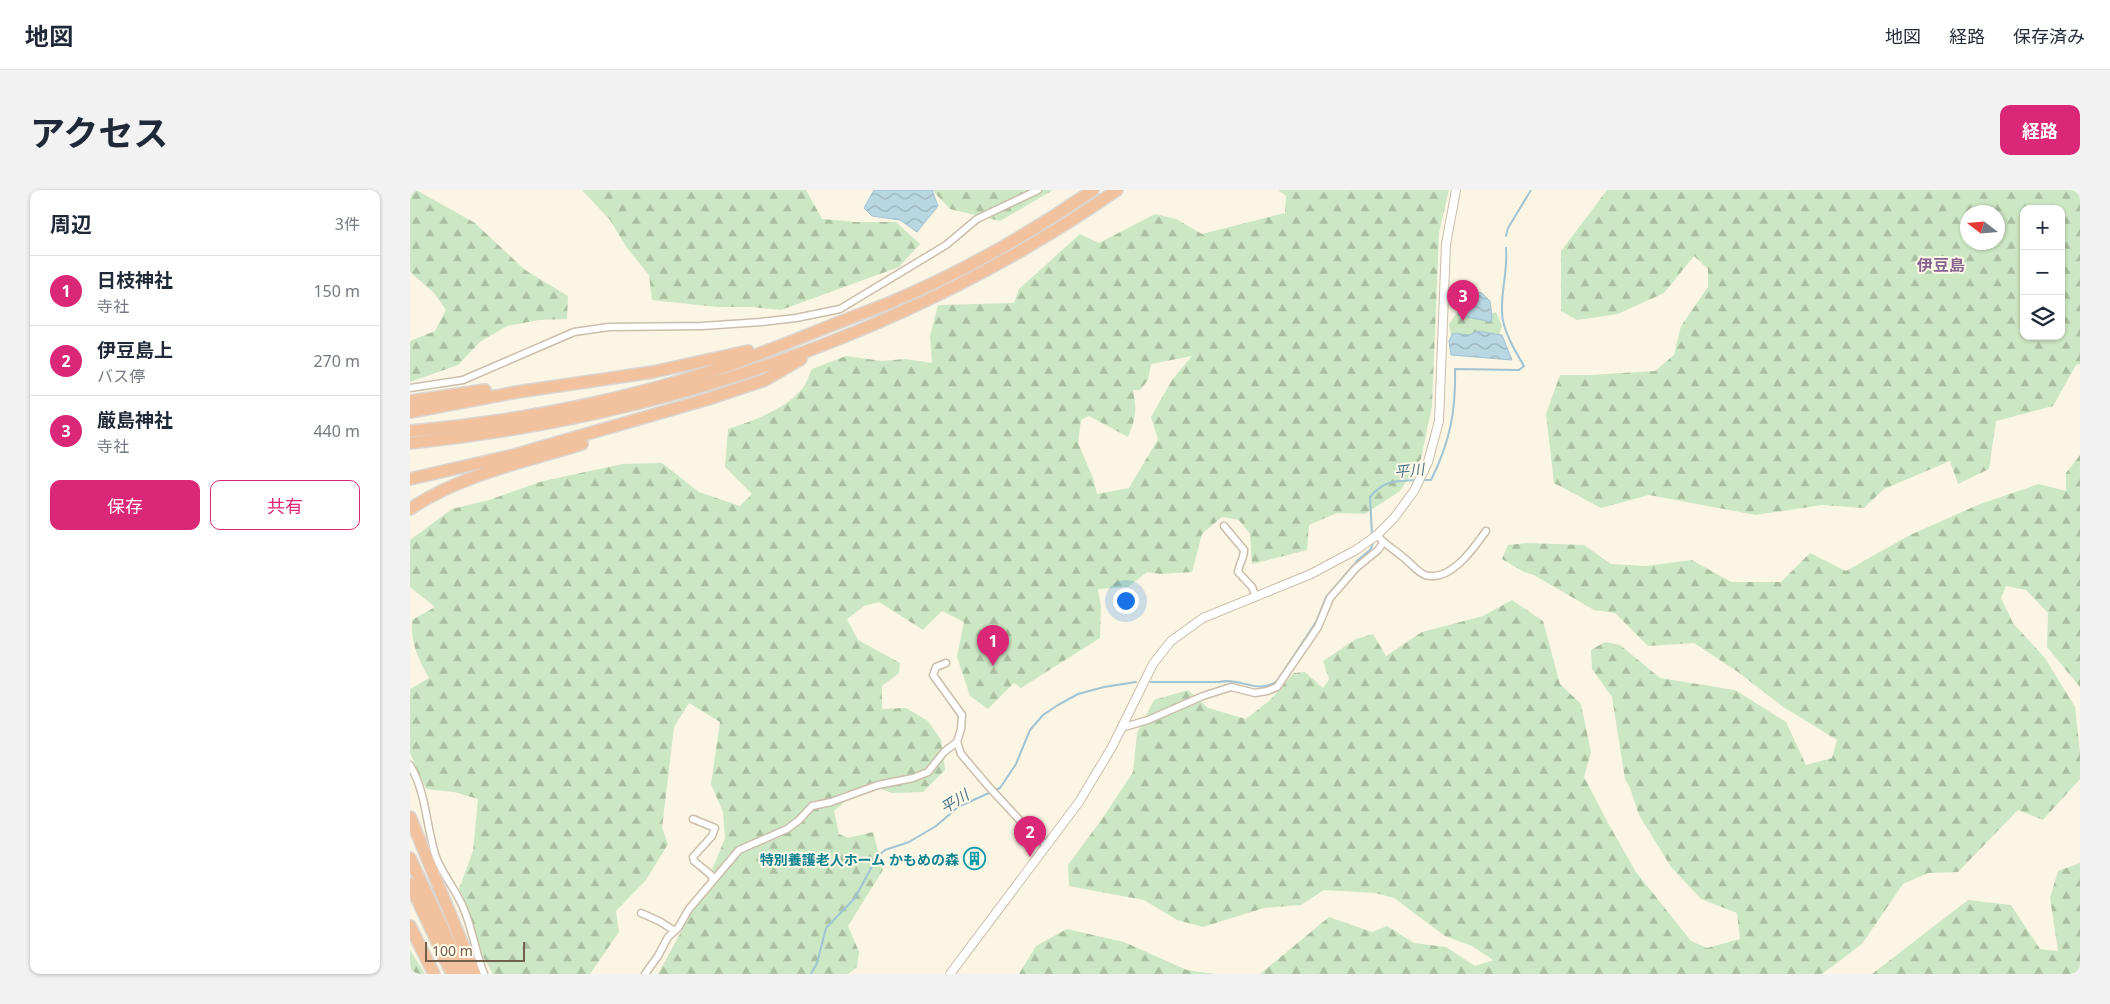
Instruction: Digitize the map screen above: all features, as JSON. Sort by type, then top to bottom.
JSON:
[{"type":"highway","points":[[410,431],[514,418],[622,396],[709,372],[890,303],[989,253],[1093,190]]},
{"type":"highway","points":[[410,509],[440,491],[470,479],[617,434],[764,380],[805,356],[868,331],[1009,258],[1042,239],[1117,190]]},
{"type":"highway","points":[[410,443],[515,430],[569,420],[695,389],[804,352],[898,314]]},
{"type":"highway","points":[[410,412],[517,392],[653,372],[741,353],[773,342],[793,341]]},
{"type":"highway","points":[[410,402],[518,384],[582,382]]},
{"type":"highway","points":[[410,479],[514,456],[708,400]]},
{"type":"highway","points":[[410,817],[475,974]]},
{"type":"highway","points":[[410,858],[464,974]]},
{"type":"highway","points":[[410,884],[452,974]]},
{"type":"highway","points":[[411,927],[434,974]]},
{"type":"street","points":[[410,388],[463,380],[574,332],[609,327],[702,326],[761,322],[796,318],[840,309],[946,245],[977,219],[1038,190]]},
{"type":"street","points":[[950,974],[1089,787],[1153,664],[1171,641],[1197,621],[1328,565],[1356,550],[1374,537],[1394,518],[1418,484],[1432,451],[1440,421],[1446,244],[1456,190]]},
{"type":"street","points":[[1224,526],[1244,550],[1244,557],[1238,572],[1252,587],[1256,597]]},
{"type":"street","points":[[1374,537],[1425,575],[1432,576],[1455,568],[1468,557],[1486,532]]},
{"type":"street","points":[[1121,728],[1148,720],[1204,696],[1231,688],[1256,693],[1267,691],[1277,686],[1318,627],[1330,598],[1356,568],[1378,550],[1383,542]]},
{"type":"street","points":[[645,974],[658,956],[668,936],[739,850],[786,828],[799,820],[812,806],[831,802],[878,785],[913,778],[928,772],[944,752],[957,742],[961,729],[962,715],[933,675],[936,667],[946,662]]},
{"type":"street","points":[[957,742],[961,754],[989,787],[1025,826],[1046,845]]},
{"type":"street","points":[[410,765],[424,804],[435,855],[465,911],[484,974]]},
{"type":"street","points":[[693,819],[715,828],[712,836],[693,857],[694,861],[711,875],[713,880]]},
{"type":"street","points":[[641,913],[659,921],[674,931]]},
{"type":"green space","points":[[410,190],[416,190],[475,223],[525,270],[568,296],[567,319],[539,320],[507,326],[480,342],[458,365],[410,382],[410,341],[435,331],[446,310],[434,293],[410,272]]},
{"type":"green space","points":[[582,190],[806,190],[822,219],[856,222],[896,222],[920,244],[899,267],[781,310],[752,307],[717,307],[652,300],[649,275],[627,248],[610,220]]},
{"type":"green space","points":[[932,190],[1053,190],[1000,221],[950,209]]},
{"type":"green space","points":[[1278,190],[1449,190],[1439,233],[1432,406],[1421,459],[1400,491],[1365,514],[1337,513],[1309,525],[1307,550],[1252,564],[1250,534],[1239,520],[1222,517],[1202,534],[1192,572],[1160,574],[1147,572],[1128,587],[1098,589],[1101,607],[1100,638],[1021,688],[1014,683],[988,709],[970,696],[957,657],[964,622],[942,611],[923,630],[879,602],[864,606],[847,619],[858,640],[900,663],[899,673],[882,686],[882,709],[906,708],[928,721],[941,740],[945,770],[923,792],[892,793],[866,784],[834,811],[839,834],[848,838],[873,832],[883,870],[848,926],[859,952],[857,967],[848,974],[658,974],[704,890],[725,838],[723,812],[711,784],[720,722],[689,703],[674,727],[662,828],[668,844],[646,880],[616,911],[619,932],[590,974],[493,974],[479,950],[459,889],[473,851],[478,799],[454,792],[426,789],[410,753],[410,689],[429,678],[416,651],[412,636],[412,620],[435,607],[410,587],[410,540],[452,509],[489,500],[543,481],[623,464],[662,463],[699,492],[740,506],[752,494],[725,467],[728,429],[757,418],[786,403],[803,388],[812,369],[846,356],[882,361],[905,359],[932,363],[930,336],[938,305],[1014,303],[1019,289],[1080,234],[1099,243],[1155,214],[1176,219],[1202,234],[1285,213],[1286,196]],"holes":[[[1192,356],[1172,380],[1151,417],[1158,439],[1129,488],[1097,494],[1093,478],[1078,443],[1081,420],[1089,416],[1128,437],[1135,414],[1133,390],[1140,390],[1148,380],[1151,364]]]},
{"type":"green space","points":[[1607,190],[2080,190],[2080,364],[2076,365],[2053,406],[1996,421],[1989,469],[1958,484],[1950,461],[1884,489],[1864,508],[1822,505],[1756,515],[1649,495],[1601,508],[1554,483],[1546,414],[1560,375],[1655,371],[1674,355],[1681,326],[1708,287],[1708,269],[1694,256],[1664,293],[1618,314],[1577,320],[1561,311],[1561,251]]},
{"type":"green space","points":[[1459,310],[1487,315],[1496,312],[1502,326],[1498,338],[1455,337],[1451,335],[1449,324]]},
{"type":"green space","points":[[2080,455],[2080,687],[2047,647],[2048,613],[2026,590],[2006,586],[2001,598],[2013,623],[2045,658],[2075,707],[2080,752],[2080,779],[2043,820],[2018,810],[1958,872],[1928,873],[1903,884],[1862,944],[1822,974],[1260,974],[1329,917],[1372,932],[1387,926],[1414,943],[1446,947],[1475,966],[1493,960],[1472,946],[1445,936],[1394,898],[1375,893],[1324,890],[1301,905],[1264,908],[1203,927],[1177,920],[1144,900],[1069,886],[1068,865],[1102,819],[1133,772],[1137,733],[1154,700],[1188,690],[1208,708],[1246,719],[1269,701],[1294,673],[1305,672],[1323,688],[1329,679],[1323,661],[1356,639],[1373,634],[1386,656],[1422,632],[1483,616],[1512,600],[1543,621],[1560,684],[1581,704],[1591,752],[1584,777],[1636,872],[1691,941],[1707,948],[1740,939],[1737,913],[1701,899],[1671,867],[1639,815],[1625,779],[1612,697],[1592,669],[1591,650],[1605,642],[1620,645],[1660,678],[1735,690],[1786,722],[1806,765],[1832,758],[1837,740],[1782,706],[1738,672],[1694,643],[1648,646],[1615,613],[1594,610],[1534,575],[1524,572],[1502,559],[1508,545],[1527,543],[1584,545],[1611,564],[1646,566],[1692,560],[1731,582],[1781,582],[1810,553],[1846,571],[1910,535],[1980,504],[2039,484],[2066,491],[2066,473]]},
{"type":"green space","points":[[2080,863],[2080,974],[1872,974],[1968,900],[2011,905],[2040,949],[2058,951],[2050,898],[2058,871]]},
{"type":"green space","points":[[1067,929],[1124,942],[1187,970],[1214,974],[1019,974],[1036,946]]},
{"type":"green space","points":[[410,950],[425,974],[410,974]]},
{"type":"water","points":[[874,190],[932,190],[938,206],[917,232],[900,220],[872,216],[864,208]]},
{"type":"water","points":[[1473,291],[1482,293],[1490,301],[1491,322],[1458,315],[1461,301]]},
{"type":"water","points":[[1478,331],[1502,335],[1512,360],[1451,355],[1449,341],[1453,333],[1469,335]]},
{"type":"waterway","name":"平川","points":[[1506,236],[1508,228],[1531,190]]},
{"type":"waterway","name":"平川","points":[[1421,480],[1431,480],[1443,453],[1453,413],[1455,369],[1519,370],[1524,366],[1504,326],[1502,304],[1506,248]]},
{"type":"waterway","name":"平川","points":[[1372,535],[1370,497],[1385,484],[1396,481],[1416,480]]},
{"type":"waterway","name":"平川","points":[[1151,682],[1227,681],[1263,686],[1277,681],[1316,622],[1326,597],[1358,560],[1371,549],[1373,542]]},
{"type":"waterway","name":"平川","points":[[811,974],[817,963],[826,928],[855,898],[877,857],[885,850],[909,842],[936,826],[958,807],[1000,788],[1016,764],[1030,730],[1043,715],[1078,694],[1104,687],[1136,682]]},
{"type":"place","name":"厳島神社","points":[[1463,321]]},
{"type":"place","name":"日枝神社","points":[[993,666]]},
{"type":"place","name":"伊豆島上","points":[[1030,857]]},
{"type":"place","name":"特別養護老人ホーム かもめの森","points":[[975,859]]},
{"type":"district","name":"伊豆島","points":[[1941,265]]}]
